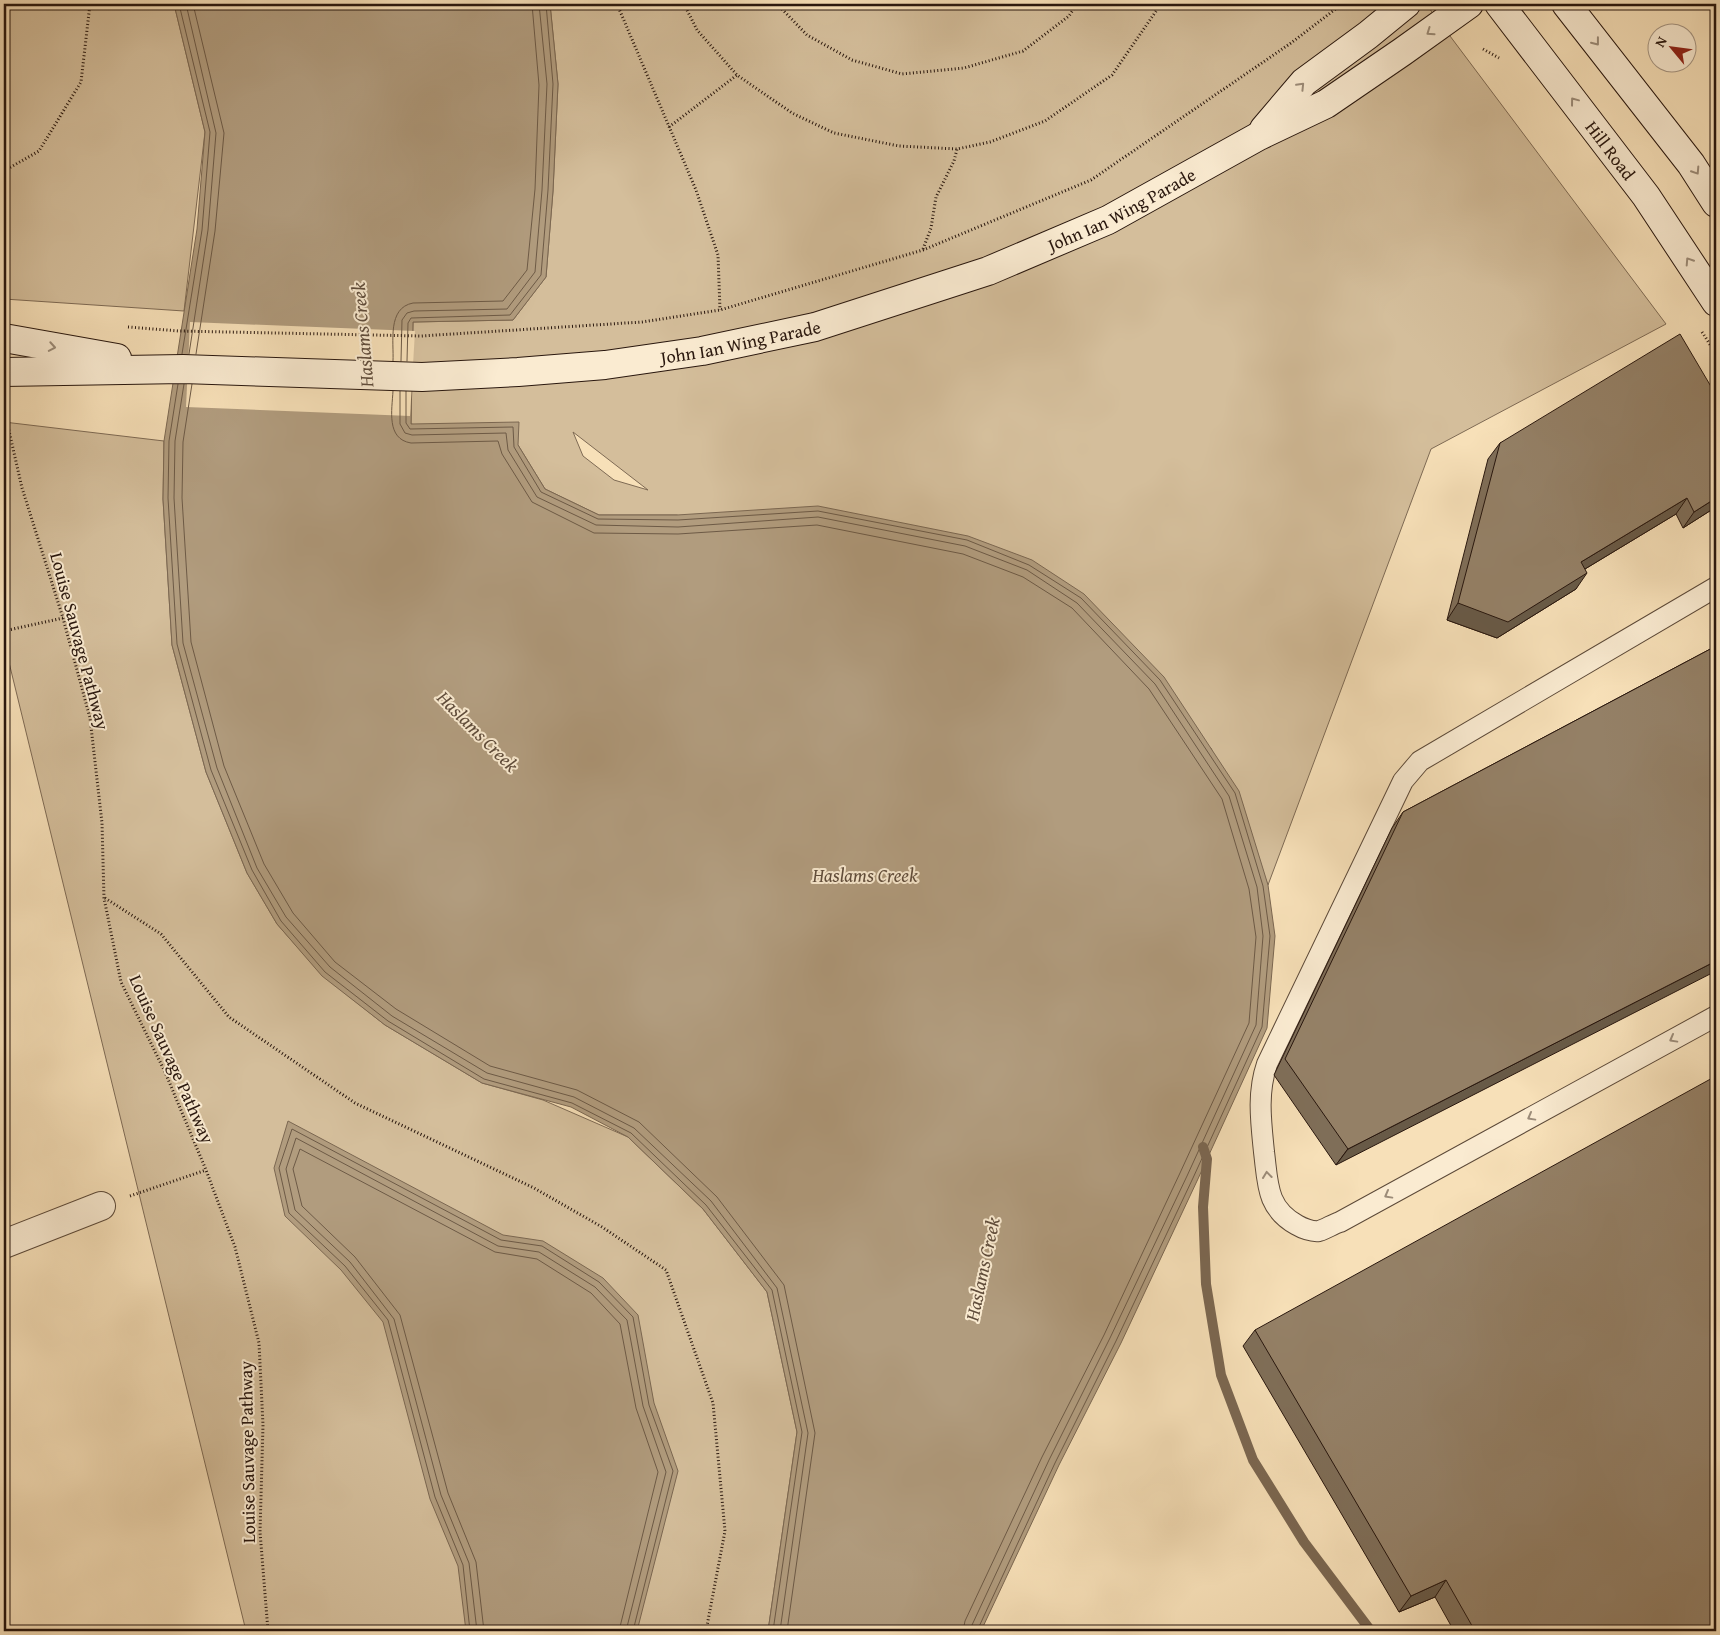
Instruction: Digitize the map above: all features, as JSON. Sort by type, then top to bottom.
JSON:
[{"type":"street","name":"John Ian Wing Parade","points":[[1259,136],[1304,82],[1368,35],[1406,4]]},
{"type":"street","name":"John Ian Wing Parade","points":[[4,372],[183,369],[422,376],[518,372],[605,365],[702,351],[815,327],[988,271],[1108,220],[1259,136],[1326,104],[1470,4]]},
{"type":"street","name":"Hill Road","points":[[1499,4],[1646,196],[1716,302]]},
{"type":"street","points":[[1566,4],[1691,164],[1716,203]]},
{"type":"street","name":"John Ian Wing Parade","points":[[4,338],[183,369]]},
{"type":"street","points":[[4,1244],[101,1206]]},
{"type":"lane","points":[[1716,587],[1420,761],[1403,781],[1266,1064],[1261,1080],[1260,1116],[1269,1188],[1276,1208],[1288,1220],[1310,1230],[1318,1231],[1340,1222],[1716,1016]]},
{"type":"path","points":[[4,172],[39,152],[81,82],[90,4]]},
{"type":"path","points":[[617,4],[696,190],[718,255],[720,310]]},
{"type":"path","points":[[684,4],[696,30],[736,75],[792,113],[834,133],[898,146],[957,149],[990,142],[1045,122],[1112,75],[1161,4]]},
{"type":"path","points":[[778,4],[807,35],[814,39],[852,60],[902,74],[964,68],[1023,51],[1069,16],[1077,4]]},
{"type":"path","points":[[179,331],[421,336],[642,322],[720,310],[923,250],[1091,180],[1291,42],[1342,4]]},
{"type":"path","points":[[669,127],[736,75]]},
{"type":"path","points":[[923,250],[931,228],[936,197],[954,161],[957,149]]},
{"type":"path","name":"Louise Sauvage Pathway","points":[[4,413],[22,488],[63,618],[90,718],[102,823],[104,898],[121,982],[165,1072],[206,1170],[235,1247],[259,1342],[263,1425],[260,1532],[268,1631]]},
{"type":"path","points":[[4,631],[63,618]]},
{"type":"path","points":[[104,898],[161,934],[229,1017],[355,1103],[534,1188],[602,1227],[666,1270],[713,1403],[725,1531],[706,1631]]},
{"type":"path","points":[[101,1206],[206,1170]]},
{"type":"shaded area","points":[[4,4],[174,4],[205,132],[184,311],[4,299]]},
{"type":"shaded area","points":[[550,4],[1426,4],[1666,324],[1431,449],[1268,885],[1211,748],[677,515],[599,515],[545,489],[518,445],[411,424],[413,322],[513,320],[546,277],[553,191],[558,84]],"holes":[[[573,432],[648,490],[614,480],[583,456]]]},
{"type":"shaded area","points":[[4,422],[164,441],[163,499],[172,645],[206,772],[247,873],[277,924],[322,975],[385,1025],[482,1083],[543,1100],[628,1137],[703,1209],[767,1292],[797,1432],[768,1631],[246,1631],[4,642]]},
{"type":"water","name":"Haslams Creek","points":[[174,4],[550,4],[558,84],[553,191],[546,277],[513,320],[413,322],[411,424],[519,422],[518,445],[545,489],[599,515],[677,515],[818,506],[968,536],[1032,560],[1084,594],[1164,677],[1239,791],[1268,885],[1275,936],[1267,1028],[1121,1343],[1059,1465],[981,1631],[768,1631],[797,1432],[767,1292],[703,1209],[628,1137],[571,1107],[482,1083],[385,1025],[322,976],[277,924],[247,873],[206,772],[172,645],[163,499],[164,441],[197,229],[205,132]]},
{"type":"water","points":[[288,1121],[503,1235],[543,1241],[603,1278],[638,1315],[654,1403],[678,1471],[637,1631],[466,1631],[458,1566],[430,1499],[383,1322],[341,1270],[285,1216],[274,1168]]},
{"type":"pier","points":[[190,322],[415,331],[410,416],[186,407]]},
{"type":"building","points":[[1680,334],[1716,395],[1716,498],[1694,512],[1687,498],[1581,562],[1587,573],[1508,622],[1458,603],[1500,443]]},
{"type":"building","points":[[1716,646],[1716,961],[1348,1149],[1285,1059],[1403,812]]},
{"type":"building","points":[[1716,1076],[1716,1631],[1475,1631],[1446,1580],[1411,1596],[1255,1330]]},
{"type":"waterway","points":[[1203,1147],[1207,1159],[1203,1207],[1206,1284],[1221,1375],[1253,1460],[1304,1542],[1371,1631]]}]
